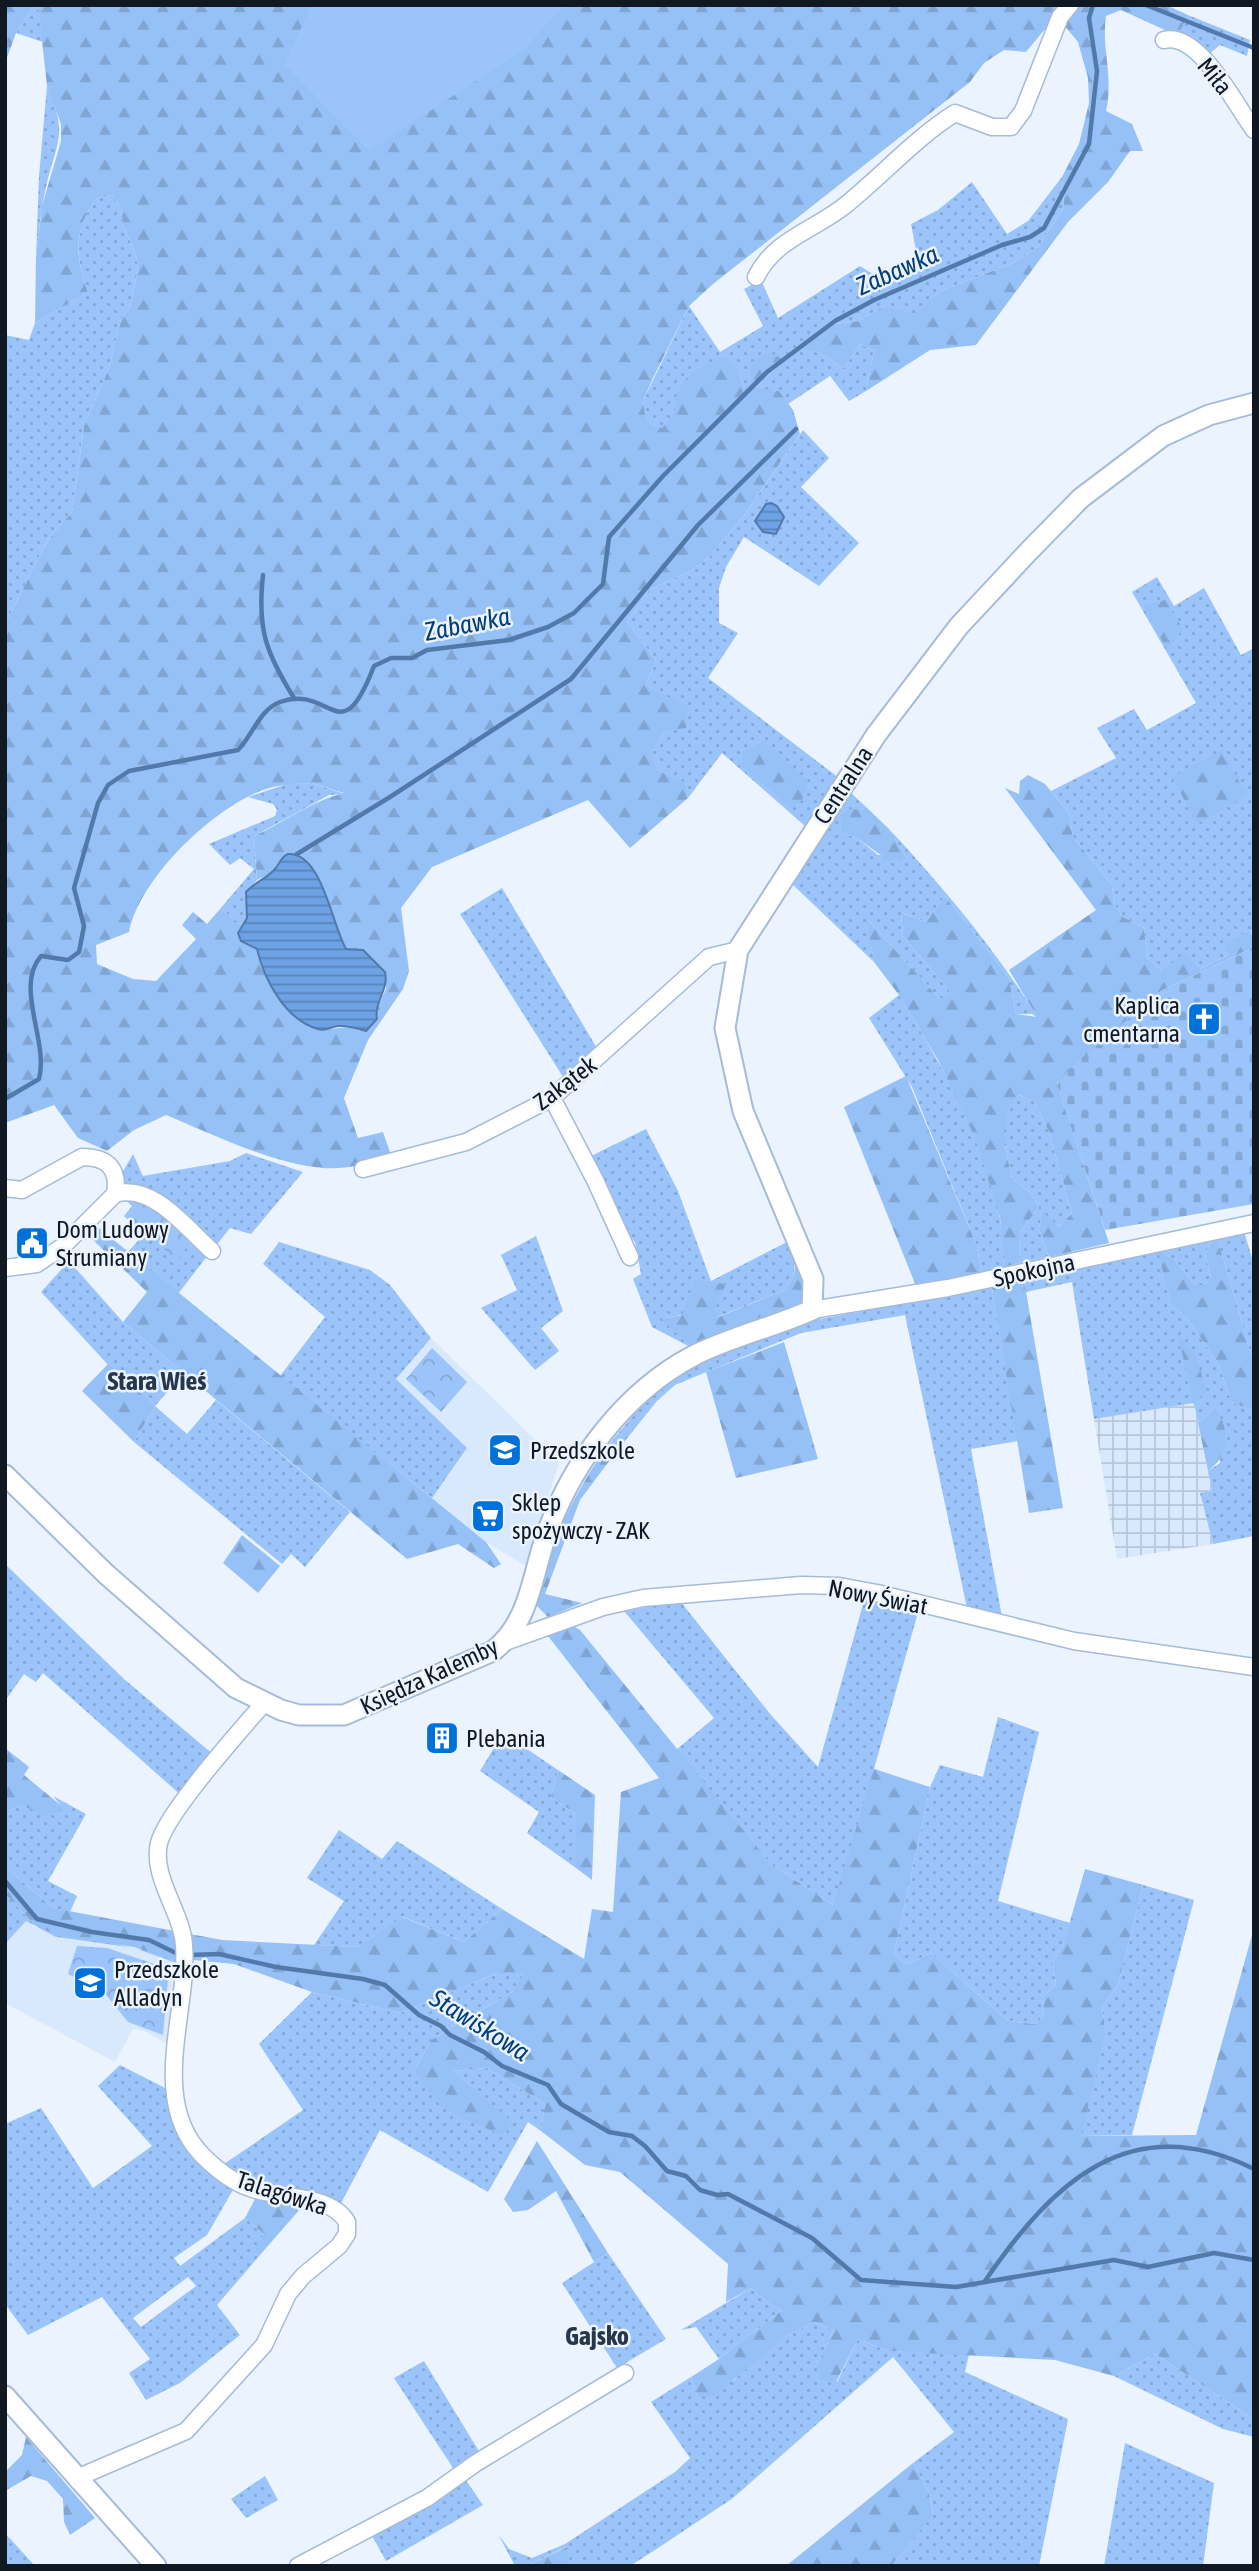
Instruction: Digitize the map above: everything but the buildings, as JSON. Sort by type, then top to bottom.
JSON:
[{"type":"street","points":[[756,277],[764,260],[777,247],[841,209],[954,113],[992,127],[1012,127],[1023,111],[1060,17],[1070,5]]},
{"type":"street","name":"Miła","points":[[1164,40],[1183,42],[1198,54],[1219,76],[1254,130]]},
{"type":"street","name":"Centralna","points":[[812,1310],[813,1279],[743,1111],[725,1028],[738,950],[876,735],[959,626],[1029,551],[1081,498],[1163,436],[1209,415],[1254,403]]},
{"type":"street","name":"Zakątek","points":[[363,1169],[466,1142],[552,1098],[709,957],[738,950]]},
{"type":"street","points":[[552,1098],[595,1180],[630,1257]]},
{"type":"street","points":[[5,1188],[22,1190],[82,1157],[101,1158],[114,1168],[117,1182],[115,1194],[63,1246],[37,1264],[5,1268]]},
{"type":"street","points":[[115,1194],[140,1192],[152,1198],[212,1251]]},
{"type":"street","name":"Spokojna","points":[[812,1310],[948,1288],[1254,1223]]},
{"type":"street","name":"Księdza Kalemby","points":[[5,1475],[80,1551],[236,1688],[264,1703],[299,1715],[344,1715],[493,1651],[505,1642],[518,1624],[545,1539],[566,1489],[591,1450],[633,1399],[659,1375],[696,1355],[812,1310]]},
{"type":"street","name":"Nowy Świat","points":[[505,1642],[603,1607],[643,1598],[801,1584],[839,1586],[877,1593],[1074,1641],[1254,1667]]},
{"type":"street","name":"Talagówka","points":[[78,2481],[111,2463],[186,2431],[264,2345],[293,2286],[339,2246],[347,2234],[344,2216],[331,2207],[248,2188],[211,2164],[189,2138],[180,2119],[174,2079],[175,2035],[184,1945],[162,1876],[159,1844],[175,1813],[264,1703]]},
{"type":"street","points":[[298,2566],[427,2498],[475,2463],[625,2373]]},
{"type":"street","points":[[5,2396],[156,2566]]},
{"type":"shaded area","points":[[766,504],[777,506],[784,517],[776,534],[763,532],[755,521]]},
{"type":"shaded area","points":[[288,854],[300,857],[318,877],[346,949],[363,950],[385,972],[377,1019],[366,1031],[342,1026],[321,1030],[296,1017],[286,1008],[271,985],[257,949],[241,941],[238,933],[247,918],[246,892],[273,871]]},
{"type":"shaded area","points":[[431,1338],[559,1463],[526,1566],[486,1542],[432,1498],[467,1448],[395,1379]]},
{"type":"shaded area","points":[[1194,1403],[1212,1491],[1200,1494],[1213,1544],[1117,1559],[1094,1419]]},
{"type":"shaded area","name":"Przedszkole Alladyn","points":[[26,1921],[36,1928],[71,1940],[134,1948],[176,1963],[169,2045],[144,2031],[133,2029],[115,2062],[5,2003],[5,1944]]},
{"type":"green space","points":[[5,5],[34,5],[16,33],[5,63]]},
{"type":"green space","points":[[34,5],[38,5],[43,42],[16,33]]},
{"type":"green space","points":[[38,5],[1065,5],[1026,52],[1004,50],[984,63],[970,82],[713,284],[689,306],[643,401],[646,422],[662,428],[669,421],[675,410],[677,394],[684,382],[700,368],[726,358],[739,371],[744,388],[751,381],[751,362],[769,352],[784,360],[756,388],[779,391],[793,410],[800,434],[742,518],[710,556],[692,570],[649,590],[627,622],[656,660],[645,686],[688,706],[686,728],[664,731],[650,753],[658,770],[684,782],[688,798],[630,848],[588,800],[432,867],[401,908],[409,971],[403,989],[368,1040],[344,1098],[358,1138],[383,1132],[392,1158],[340,1168],[303,1165],[243,1147],[166,1115],[134,1130],[107,1151],[78,1138],[54,1105],[5,1123],[5,623],[42,551],[72,513],[84,426],[109,368],[121,320],[130,307],[138,270],[136,254],[123,225],[121,208],[112,195],[97,198],[80,232],[79,255],[88,292],[35,323],[36,257],[42,206],[61,141],[61,124],[47,86]],"holes":[[[312,783],[344,793],[309,806],[254,836],[257,880],[272,872],[285,855],[296,855],[306,862],[323,890],[346,949],[363,950],[385,972],[386,989],[376,1011],[350,1027],[319,1030],[303,1022],[278,997],[261,966],[257,949],[238,933],[242,925],[220,909],[207,924],[193,912],[182,925],[196,939],[156,981],[133,979],[97,964],[96,945],[129,932],[147,890],[163,868],[201,829],[222,813],[243,799],[281,785]]]},
{"type":"green space","points":[[312,5],[565,5],[523,50],[369,151],[284,64]]},
{"type":"green space","points":[[1075,5],[1166,5],[1188,15],[1178,36],[1121,10],[1106,16],[1109,86],[1106,111],[1132,124],[1143,151],[1130,151],[1108,182],[1068,222],[976,345],[930,350],[866,391],[874,351],[860,344],[844,368],[820,353],[798,349],[835,324],[859,321],[884,306],[914,314],[941,291],[1013,263],[1038,247],[1064,208],[1062,177],[1079,144],[1089,103],[1088,78],[1078,42],[1063,24]]},
{"type":"green space","points":[[1188,15],[1250,40],[1247,56],[1220,45],[1205,57],[1178,36]]},
{"type":"green space","points":[[47,86],[58,117],[59,129],[43,200],[36,257],[39,176]]},
{"type":"green space","points":[[1062,177],[1064,208],[1038,247],[1013,263],[941,291],[914,315],[884,306],[859,321],[835,324],[799,349],[820,353],[844,368],[860,344],[874,351],[866,391],[849,401],[830,376],[788,404],[779,391],[755,389],[784,360],[744,388],[739,371],[680,388],[677,413],[662,428],[645,422],[643,401],[689,306],[720,352],[763,326],[744,289],[761,280],[778,318],[860,266],[876,276],[917,255],[911,224],[938,210],[972,182],[1007,234],[1028,221]]},
{"type":"green space","points":[[112,195],[121,208],[123,225],[136,254],[138,270],[130,307],[121,320],[109,368],[84,426],[72,513],[42,551],[5,623],[5,335],[29,340],[35,323],[88,292],[79,255],[80,232],[97,198]]},
{"type":"green space","points":[[803,430],[829,458],[801,487],[859,543],[819,586],[744,537],[726,567],[719,588],[719,623],[738,633],[708,678],[839,778],[805,826],[722,753],[688,798],[683,782],[658,770],[649,753],[664,731],[645,686],[656,660],[627,622],[649,590],[692,570],[710,556],[742,518]]},
{"type":"green space","points":[[1157,577],[1174,606],[1204,588],[1241,655],[1254,648],[1254,934],[1251,930],[1225,943],[1228,955],[1200,969],[1162,971],[1147,958],[1144,928],[1123,917],[1114,904],[1112,885],[1073,837],[1069,813],[1051,791],[1116,758],[1097,728],[1134,709],[1147,730],[1196,703],[1132,592]]},
{"type":"green space","points":[[1165,600],[1183,629],[1167,650],[1143,606]]},
{"type":"green space","points":[[764,741],[808,781],[802,800],[791,808],[741,765],[743,752]]},
{"type":"green space","points":[[1222,750],[1247,796],[1197,824],[1172,777]]},
{"type":"green space","points":[[1028,775],[1045,784],[1069,813],[1073,837],[1112,885],[1114,904],[1123,917],[1144,928],[1147,958],[1162,971],[1184,953],[1200,969],[1228,955],[1224,943],[1251,930],[1254,947],[1161,991],[1057,1084],[1109,1243],[1049,1257],[1039,1229],[1042,1211],[1059,1227],[1072,1213],[1049,1132],[1035,1102],[1019,1095],[1006,1112],[1005,1145],[1012,1179],[1028,1191],[1039,1207],[1020,1232],[1019,1263],[1005,1267],[1000,1217],[975,1138],[938,1060],[899,995],[874,962],[866,918],[940,999],[951,993],[903,936],[901,913],[926,922],[945,896],[1009,978],[1016,1014],[1037,1017],[1009,970],[1096,910],[1005,788],[1019,794],[1020,781]]},
{"type":"green space","points":[[312,783],[345,794],[329,795],[254,836],[257,880],[246,892],[247,918],[242,925],[220,909],[254,869],[240,858],[230,865],[209,844],[275,816],[277,810],[273,804],[248,797],[287,784]]},
{"type":"green space","points":[[850,792],[865,806],[843,833],[857,838],[878,855],[906,857],[889,829],[968,920],[1038,1018],[1032,1014],[1016,1014],[1009,978],[945,896],[926,922],[901,913],[903,936],[952,994],[940,999],[867,919],[874,962],[791,883]]},
{"type":"green space","points":[[865,806],[889,829],[906,857],[889,861],[857,838],[843,833],[840,815],[850,809],[862,810]]},
{"type":"green space","points":[[502,888],[598,1050],[565,1080],[460,914]]},
{"type":"green space","points":[[1254,947],[1254,1204],[1105,1230],[1057,1085],[1069,1069],[1161,991]]},
{"type":"green space","points":[[899,995],[930,1047],[973,1132],[994,1190],[1003,1237],[1005,1267],[981,1272],[977,1246],[912,1087],[869,1018]]},
{"type":"green space","points":[[906,1076],[977,1246],[981,1272],[916,1286],[844,1107]]},
{"type":"green space","points":[[1019,1095],[1035,1102],[1049,1132],[1072,1213],[1059,1227],[1042,1212],[1039,1229],[1049,1257],[1019,1263],[1020,1232],[1039,1207],[1028,1191],[1012,1179],[1005,1145],[1005,1112]]},
{"type":"green space","points":[[646,1129],[678,1191],[711,1281],[791,1240],[800,1264],[795,1264],[793,1278],[785,1290],[717,1317],[716,1307],[662,1319],[692,1348],[652,1327],[633,1279],[641,1274],[635,1242],[623,1228],[589,1157]]},
{"type":"green space","points":[[246,1153],[303,1172],[251,1234],[230,1228],[215,1247],[161,1198],[137,1187],[125,1187],[122,1173],[133,1154],[143,1176],[230,1161]]},
{"type":"green space","points":[[122,1197],[144,1198],[208,1255],[178,1294],[128,1252],[144,1234],[124,1216],[132,1206]]},
{"type":"green space","points":[[141,1199],[191,1242],[177,1260],[125,1216]]},
{"type":"green space","points":[[99,1228],[486,1542],[501,1564],[494,1568],[458,1544],[407,1559],[123,1322],[147,1292],[91,1238]]},
{"type":"green space","points":[[1244,1232],[1254,1264],[1254,1365],[1217,1237]]},
{"type":"green space","points":[[536,1236],[563,1311],[541,1328],[559,1351],[535,1370],[481,1308],[517,1290],[501,1255]]},
{"type":"green space","points":[[1217,1237],[1254,1365],[1254,1412],[1232,1402],[1218,1363],[1186,1317],[1171,1305],[1158,1251],[1175,1260],[1195,1285],[1206,1285],[1211,1276],[1205,1254],[1213,1238]]},
{"type":"green space","points":[[1213,1238],[1205,1254],[1211,1276],[1206,1285],[1195,1285],[1175,1260],[1159,1252],[1171,1305],[1186,1317],[1218,1363],[1232,1402],[1254,1412],[1254,1536],[1213,1544],[1200,1493],[1212,1491],[1208,1471],[1220,1463],[1215,1409],[1198,1423],[1194,1403],[1094,1419],[1072,1282],[1026,1292],[1024,1280]]},
{"type":"green space","points":[[279,1242],[370,1270],[390,1285],[431,1338],[396,1379],[467,1448],[432,1498],[280,1376],[325,1317],[263,1264]]},
{"type":"green space","points":[[69,1261],[123,1322],[184,1373],[155,1406],[122,1380],[41,1292]]},
{"type":"green space","points":[[796,1264],[800,1264],[805,1293],[801,1308],[692,1348],[661,1319],[682,1315],[695,1280],[726,1284],[716,1307],[718,1317],[785,1290],[793,1278]]},
{"type":"green space","points":[[1024,1280],[1063,1508],[1029,1513],[992,1288]]},
{"type":"green space","points":[[992,1288],[1018,1441],[971,1449],[1002,1617],[967,1608],[905,1315],[801,1333],[675,1385],[657,1401],[616,1452],[604,1450],[660,1384],[708,1358],[808,1321]]},
{"type":"green space","points":[[1178,1336],[1194,1351],[1207,1391],[1194,1403]]},
{"type":"green space","points":[[784,1342],[818,1459],[736,1478],[706,1372]]},
{"type":"green space","points":[[432,1348],[467,1382],[441,1412],[406,1379]]},
{"type":"green space","points":[[108,1364],[155,1406],[134,1442],[82,1391]]},
{"type":"green space","points":[[216,1400],[350,1512],[305,1567],[291,1554],[282,1564],[134,1442],[155,1406],[187,1434]]},
{"type":"green space","points":[[1215,1409],[1224,1425],[1225,1442],[1220,1458],[1208,1471],[1198,1423]]},
{"type":"green space","points":[[604,1450],[616,1452],[580,1500],[545,1594],[582,1603],[548,1617],[536,1605],[547,1563],[571,1505]]},
{"type":"green space","points":[[242,1535],[280,1566],[258,1593],[223,1563]]},
{"type":"green space","points":[[5,1564],[124,1679],[215,1756],[182,1796],[43,1673],[36,1682],[24,1674],[5,1701]]},
{"type":"green space","points":[[865,1597],[919,1609],[874,1769],[906,1780],[833,1905],[772,1865],[676,1750],[714,1718],[624,1611],[680,1601],[771,1715],[818,1767]]},
{"type":"green space","points":[[573,1626],[580,1630],[772,1865],[833,1905],[874,1769],[930,1787],[894,1954],[907,1965],[931,1953],[1008,2021],[1034,2024],[1043,2018],[1044,1996],[1056,1985],[1053,1962],[1063,1946],[1085,1869],[1143,1885],[1118,1985],[1102,2007],[1106,2034],[1081,2136],[1196,2135],[1254,1928],[1254,2419],[1155,2354],[1114,2376],[1055,2360],[889,2351],[858,2339],[836,2382],[819,2380],[817,2365],[834,2330],[814,2322],[788,2335],[715,2395],[698,2397],[691,2377],[719,2359],[782,2310],[771,2305],[751,2288],[726,2302],[728,2264],[620,2172],[585,2165],[541,2131],[545,2104],[487,2068],[452,2071],[513,2122],[503,2136],[442,2108],[414,2071],[431,2040],[512,1992],[524,1973],[497,1973],[400,2013],[312,1992],[234,1964],[163,1957],[134,1947],[59,1936],[36,1926],[5,1894],[5,1867],[53,1908],[222,1940],[357,1947],[402,1917],[464,1942],[502,1909],[584,1959],[592,1909],[613,1912],[621,1792],[659,1778],[548,1636]]},
{"type":"green space","points":[[998,1717],[1039,1732],[998,1901],[1070,1923],[1063,1946],[1053,1962],[1056,1985],[1044,1996],[1043,2018],[1034,2024],[1008,2021],[931,1953],[907,1965],[894,1954],[930,1787],[940,1765],[983,1777]]},
{"type":"green space","points":[[503,1733],[558,1770],[551,1797],[576,1814],[576,1868],[527,1833],[539,1812],[480,1771]]},
{"type":"green space","points":[[5,1748],[29,1767],[24,1775],[64,1808],[47,1817],[22,1805],[5,1812]]},
{"type":"green space","points":[[558,1770],[595,1795],[592,1880],[576,1868],[576,1814],[551,1797]]},
{"type":"green space","points":[[53,1796],[86,1814],[48,1881],[77,1896],[70,1912],[53,1908],[5,1867],[5,1812],[22,1805],[63,1808]]},
{"type":"green space","points":[[339,1830],[382,1859],[397,1841],[502,1909],[464,1942],[403,1917],[357,1947],[314,1945],[344,1901],[307,1878]]},
{"type":"green space","points":[[1143,1885],[1194,1900],[1132,2135],[1080,2136],[1106,2034],[1102,2007],[1118,1985]]},
{"type":"green space","points":[[5,1894],[36,1926],[131,1948],[56,1937],[26,1921],[5,1944]]},
{"type":"green space","points":[[77,1946],[107,1948],[169,1969],[163,2035],[128,2022],[103,1991],[68,1974]]},
{"type":"green space","points":[[136,1949],[177,1958],[176,1963]]},
{"type":"green space","points":[[497,1973],[525,1973],[512,1992],[431,2040],[414,2071],[503,2136],[512,2122],[451,2071],[487,2068],[545,2104],[541,2131],[528,2122],[488,2192],[380,2130],[340,2205],[240,2179],[224,2164],[303,2110],[259,2044],[312,1992],[400,2013]]},
{"type":"green space","points":[[120,2065],[169,2090],[171,2104],[234,2188],[207,2235],[174,2258],[180,2266],[245,2218],[264,2234],[256,2248],[260,2255],[217,2305],[240,2335],[180,2383],[146,2400],[129,2373],[150,2359],[102,2297],[28,2335],[5,2304],[5,2124],[41,2108],[93,2188],[152,2146],[98,2086]],"holes":[[[188,2277],[196,2286],[141,2327],[133,2318]]]},
{"type":"green space","points":[[537,2141],[608,2253],[594,2262],[556,2191],[528,2210],[513,2212],[504,2199]]},
{"type":"green space","points":[[256,2197],[301,2208],[260,2255],[255,2248],[264,2234],[245,2218]]},
{"type":"green space","points":[[608,2253],[666,2339],[617,2368],[562,2283]]},
{"type":"green space","points":[[751,2288],[771,2305],[782,2310],[719,2359],[696,2327],[681,2330]]},
{"type":"green space","points":[[814,2322],[834,2330],[817,2365],[837,2382],[858,2339],[889,2351],[969,2354],[965,2372],[1068,2419],[1039,2566],[891,2566],[933,2514],[929,2493],[913,2463],[954,2432],[893,2357],[733,2498],[630,2566],[567,2566],[570,2564],[566,2547],[526,2566],[515,2566],[498,2534],[509,2549],[532,2558],[565,2544],[675,2472],[690,2458],[651,2402],[691,2377],[698,2397],[734,2380],[756,2358],[788,2335]]},
{"type":"green space","points":[[1155,2354],[1254,2419],[1254,2437],[1223,2429],[1114,2376]]},
{"type":"green space","points":[[424,2361],[480,2453],[455,2471],[394,2378]]},
{"type":"green space","points":[[26,2437],[95,2518],[70,2535],[64,2522],[63,2499],[47,2481],[31,2476],[5,2491],[5,2472],[22,2455]]},
{"type":"green space","points":[[1125,2443],[1214,2483],[1203,2566],[1104,2566]]},
{"type":"green space","points":[[913,2463],[929,2493],[933,2515],[891,2566],[786,2566]]},
{"type":"green space","points":[[265,2476],[278,2500],[246,2518],[231,2499]]},
{"type":"green space","points":[[465,2479],[483,2505],[386,2561],[371,2534]]},
{"type":"green space","points":[[5,2533],[35,2566],[5,2566]]},
{"type":"green space","points":[[567,2547],[570,2564],[567,2566],[526,2566]]},
{"type":"waterway","name":"Zabawka","points":[[5,1099],[39,1079],[40,1048],[31,999],[34,969],[41,956],[68,960],[79,952],[84,926],[74,888],[98,803],[108,785],[129,771],[238,750],[261,717],[280,702],[297,699],[343,711],[352,706],[362,692],[374,666],[391,658],[412,658],[427,650],[509,640],[548,627],[574,613],[603,584],[609,537],[663,476],[767,372],[835,321],[874,300],[1002,245],[1030,237],[1044,228],[1089,144],[1097,71],[1089,18],[1093,5]]},
{"type":"waterway","name":"Zabawka","points":[[1146,5],[1254,48]]},
{"type":"waterway","points":[[297,854],[571,679],[698,525],[796,429]]},
{"type":"waterway","points":[[263,575],[261,611],[266,640],[276,667],[294,698]]},
{"type":"waterway","name":"Stawiskowa","points":[[5,1881],[37,1919],[92,1932],[149,1940],[180,1955]]},
{"type":"waterway","name":"Stawiskowa","points":[[189,1955],[219,1954],[276,1967],[363,1979],[385,1985],[419,2015],[441,2026],[450,2035],[484,2052],[502,2066],[548,2085],[561,2104],[609,2132],[632,2136],[645,2146],[667,2171],[686,2176],[700,2190],[717,2195],[728,2194],[812,2238],[861,2280],[956,2287],[1114,2260],[1148,2267],[1214,2253],[1254,2260]]},
{"type":"waterway","points":[[985,2281],[1038,2213],[1067,2186],[1098,2165],[1132,2151],[1169,2147],[1210,2152],[1254,2169]]},
{"type":"place","name":"Kaplica cmentarna","points":[[1204,1019]]},
{"type":"place","name":"Dom Ludowy Strumiany","points":[[32,1243]]},
{"type":"place","name":"Przedszkole","points":[[505,1450]]},
{"type":"place","name":"Sklep spożywczy - ZAK","points":[[488,1516]]},
{"type":"place","name":"Plebania","points":[[442,1738]]},
{"type":"place","name":"Przedszkole Alladyn","points":[[90,1983]]},
{"type":"district","name":"Stara Wieś","points":[[157,1381]]},
{"type":"district","name":"Gajsko","points":[[597,2336]]}]
